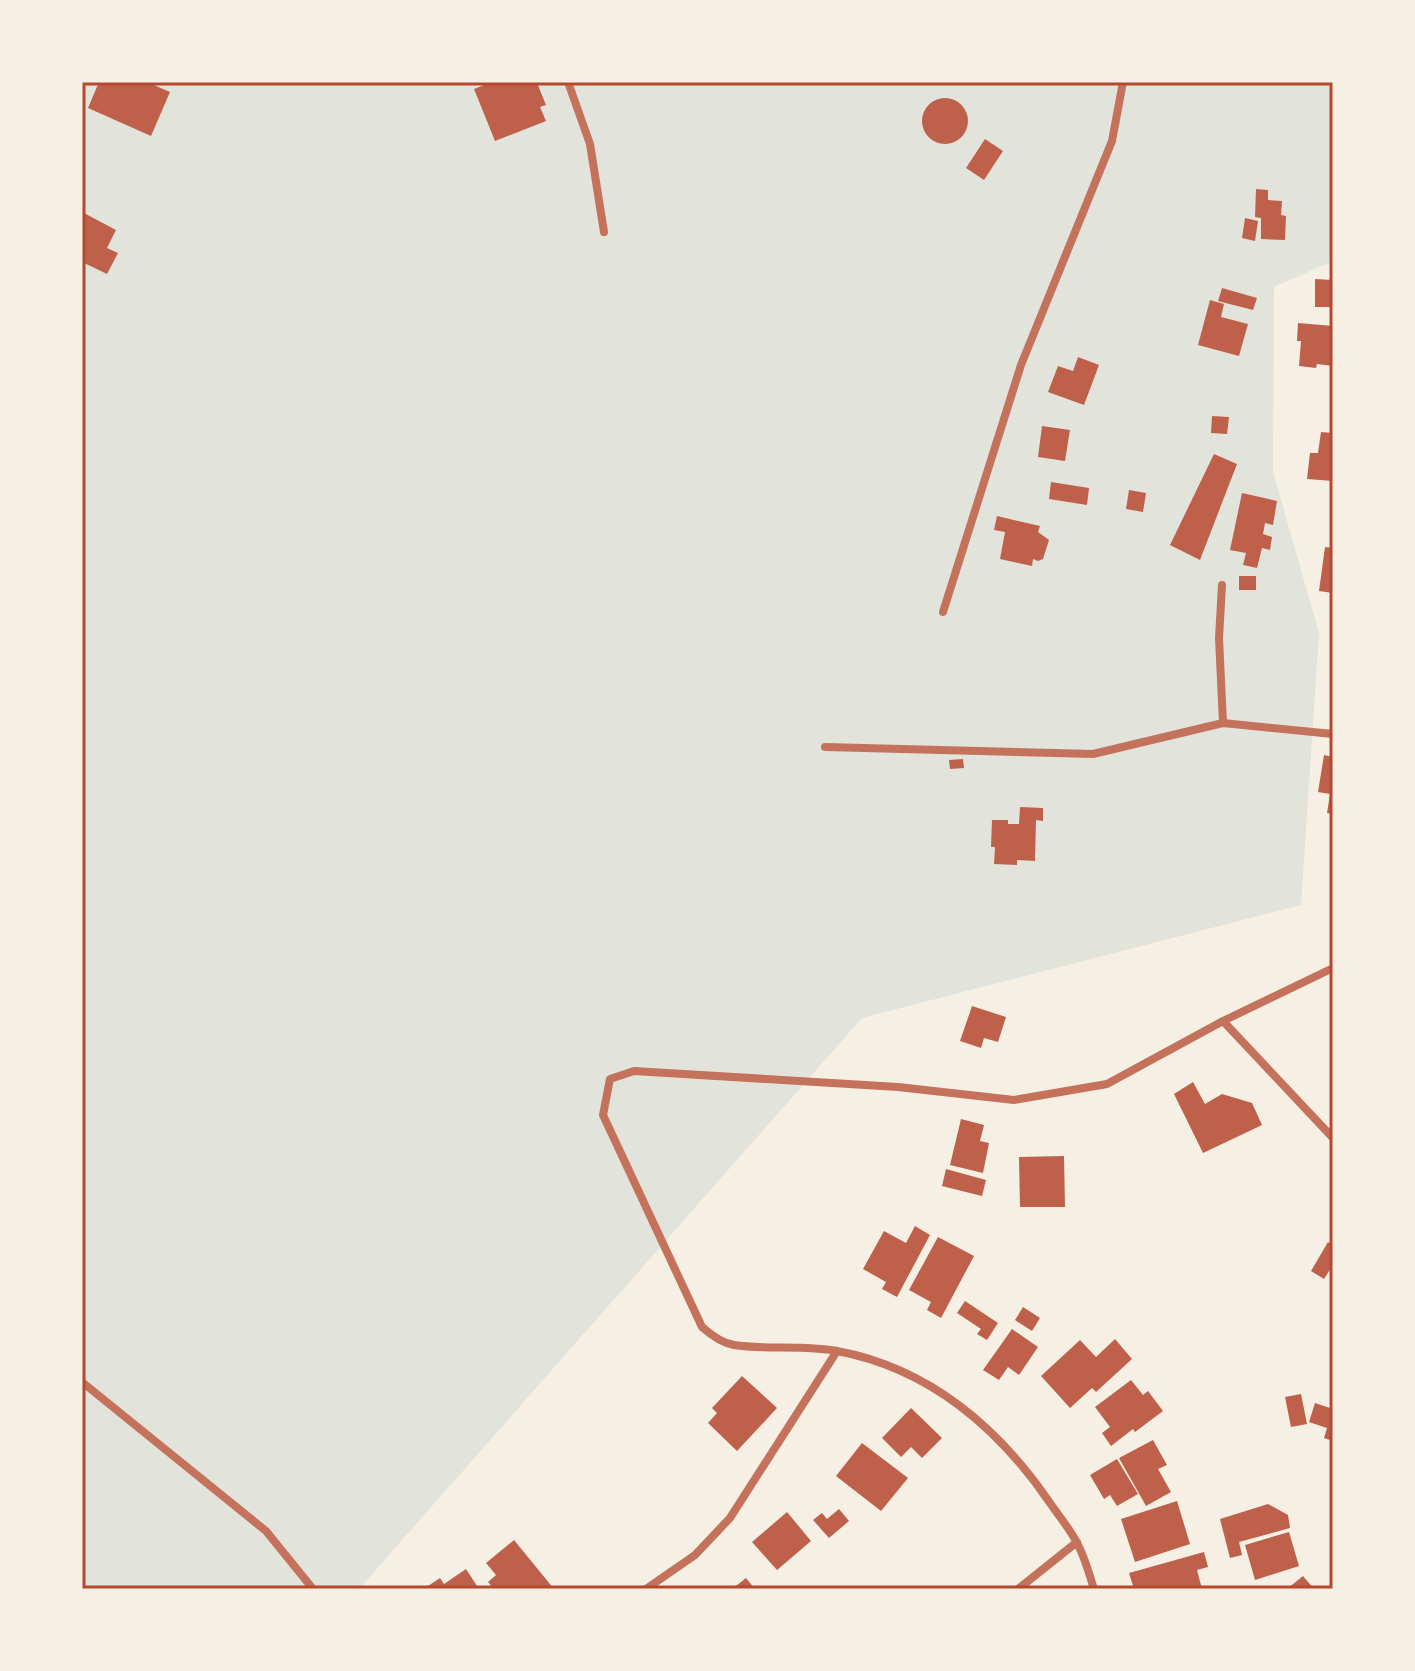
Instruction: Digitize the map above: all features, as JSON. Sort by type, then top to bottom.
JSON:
[{"type":"street","points":[[568,82],[590,144],[604,232]]},
{"type":"street","points":[[943,612],[1021,365],[1112,141],[1123,82]]},
{"type":"street","points":[[1222,585],[1219,638],[1223,723]]},
{"type":"street","points":[[825,747],[1093,754],[1223,723],[1333,734]]},
{"type":"street","points":[[1094,1589],[1077,1542],[1024,1465],[976,1418],[933,1386],[890,1366],[837,1351],[731,1345],[702,1327],[603,1115],[610,1079],[634,1071],[898,1087],[1014,1100],[1107,1084],[1223,1021],[1333,968]]},
{"type":"street","points":[[1223,1021],[1333,1138]]},
{"type":"street","points":[[646,1589],[695,1555],[730,1518],[837,1351]]},
{"type":"street","points":[[82,1382],[266,1531],[313,1589]]},
{"type":"street","points":[[1018,1589],[1077,1542]]},
{"type":"shaded area","points":[[82,82],[1333,82],[1333,261],[1274,287],[1273,472],[1319,633],[1301,905],[862,1018],[359,1589],[82,1589]]},
{"type":"building","points":[[99,82],[147,82],[170,92],[151,136],[88,108]]},
{"type":"building","points":[[492,82],[537,83],[546,105],[540,107],[546,121],[495,141],[474,89]]},
{"type":"building","points":[[945,98],[961,105],[968,121],[961,137],[945,144],[929,137],[922,121],[929,105]]},
{"type":"building","points":[[985,139],[1003,151],[984,180],[966,168]]},
{"type":"building","points":[[1256,189],[1268,190],[1268,200],[1282,201],[1281,215],[1286,216],[1285,240],[1261,239],[1261,218],[1255,217]]},
{"type":"building","points":[[82,212],[116,230],[107,248],[118,253],[107,274],[82,262]]},
{"type":"building","points":[[1245,218],[1258,221],[1255,241],[1242,238]]},
{"type":"building","points":[[1315,279],[1333,280],[1333,307],[1315,307]]},
{"type":"building","points":[[1222,288],[1257,298],[1253,310],[1218,301]]},
{"type":"building","points":[[1210,300],[1224,304],[1221,317],[1248,324],[1239,356],[1198,345]]},
{"type":"building","points":[[1298,323],[1333,326],[1333,366],[1299,366],[1301,341],[1297,341]]},
{"type":"building","points":[[1078,357],[1099,365],[1084,405],[1048,392],[1058,366],[1073,371]]},
{"type":"building","points":[[1212,416],[1229,417],[1227,434],[1211,433]]},
{"type":"building","points":[[1042,426],[1070,430],[1065,461],[1038,457]]},
{"type":"building","points":[[1321,432],[1333,433],[1333,481],[1307,479],[1310,453],[1318,453]]},
{"type":"building","points":[[1214,454],[1237,464],[1200,560],[1170,545]]},
{"type":"building","points":[[1051,482],[1089,488],[1087,505],[1049,499]]},
{"type":"building","points":[[1129,490],[1146,493],[1143,512],[1126,509]]},
{"type":"building","points":[[1242,493],[1277,501],[1273,525],[1265,523],[1263,534],[1272,537],[1270,550],[1262,548],[1257,568],[1243,565],[1246,553],[1230,550]]},
{"type":"building","points":[[997,516],[1040,526],[1038,532],[1049,540],[1043,559],[1033,559],[1032,566],[1000,559],[1005,532],[994,530]]},
{"type":"building","points":[[1325,547],[1333,548],[1333,593],[1319,591]]},
{"type":"building","points":[[1239,576],[1256,576],[1256,590],[1239,590]]},
{"type":"building","points":[[1324,755],[1333,757],[1333,814],[1327,813],[1330,794],[1318,792]]},
{"type":"building","points":[[963,759],[964,768],[950,769],[949,760]]},
{"type":"building","points":[[1020,807],[1043,808],[1043,821],[1036,820],[1035,861],[1017,860],[1017,865],[994,864],[992,820],[1019,824]]},
{"type":"building","points":[[972,1006],[1006,1017],[998,1042],[984,1038],[981,1048],[960,1041]]},
{"type":"building","points":[[1193,1082],[1205,1104],[1222,1094],[1252,1103],[1262,1125],[1203,1153],[1174,1094]]},
{"type":"building","points":[[961,1119],[984,1125],[980,1141],[989,1143],[983,1173],[950,1165]]},
{"type":"building","points":[[1064,1156],[1065,1207],[1020,1207],[1019,1157]]},
{"type":"building","points":[[946,1169],[986,1180],[982,1196],[942,1186]]},
{"type":"building","points":[[915,1226],[930,1235],[897,1297],[882,1289],[886,1282],[863,1269],[884,1231],[906,1243]]},
{"type":"building","points":[[938,1237],[974,1256],[941,1318],[927,1310],[931,1302],[909,1290]]},
{"type":"building","points":[[1328,1242],[1333,1245],[1333,1265],[1324,1279],[1311,1271]]},
{"type":"building","points":[[965,1301],[998,1323],[987,1340],[977,1334],[981,1329],[957,1313]]},
{"type":"building","points":[[1023,1307],[1040,1318],[1032,1331],[1015,1320]]},
{"type":"building","points":[[1012,1329],[1038,1347],[1019,1375],[1008,1367],[999,1380],[983,1370]]},
{"type":"building","points":[[1115,1339],[1132,1359],[1096,1392],[1092,1388],[1070,1408],[1041,1376],[1080,1340],[1096,1357]]},
{"type":"building","points":[[742,1376],[777,1408],[737,1451],[708,1423],[717,1413],[712,1408]]},
{"type":"building","points":[[1131,1380],[1143,1395],[1148,1391],[1163,1411],[1111,1446],[1102,1433],[1110,1427],[1095,1407]]},
{"type":"building","points":[[1301,1394],[1307,1424],[1291,1427],[1285,1397]]},
{"type":"building","points":[[1315,1403],[1333,1409],[1333,1441],[1324,1438],[1327,1428],[1309,1422]]},
{"type":"building","points":[[911,1408],[942,1438],[922,1458],[911,1447],[901,1457],[882,1438]]},
{"type":"building","points":[[1153,1440],[1167,1465],[1158,1469],[1171,1492],[1146,1506],[1119,1458]]},
{"type":"building","points":[[862,1443],[908,1478],[881,1511],[836,1476]]},
{"type":"building","points":[[1117,1459],[1138,1494],[1117,1506],[1110,1495],[1104,1499],[1090,1475]]},
{"type":"building","points":[[1177,1501],[1190,1544],[1135,1562],[1121,1519]]},
{"type":"building","points":[[1268,1504],[1288,1515],[1290,1528],[1239,1542],[1242,1555],[1230,1558],[1220,1519]]},
{"type":"building","points":[[839,1509],[849,1521],[829,1538],[813,1520],[822,1513],[827,1519]]},
{"type":"building","points":[[787,1512],[811,1541],[777,1570],[752,1542]]},
{"type":"building","points":[[1289,1532],[1299,1566],[1255,1580],[1245,1545]]},
{"type":"building","points":[[514,1540],[554,1589],[494,1589],[488,1582],[496,1575],[486,1563]]},
{"type":"building","points":[[1204,1552],[1208,1567],[1197,1570],[1202,1589],[1134,1589],[1129,1573]]},
{"type":"building","points":[[466,1569],[479,1589],[430,1589],[428,1586],[440,1578],[444,1584]]},
{"type":"building","points":[[1303,1576],[1314,1589],[1287,1589]]},
{"type":"building","points":[[746,1578],[755,1589],[732,1589]]}]
